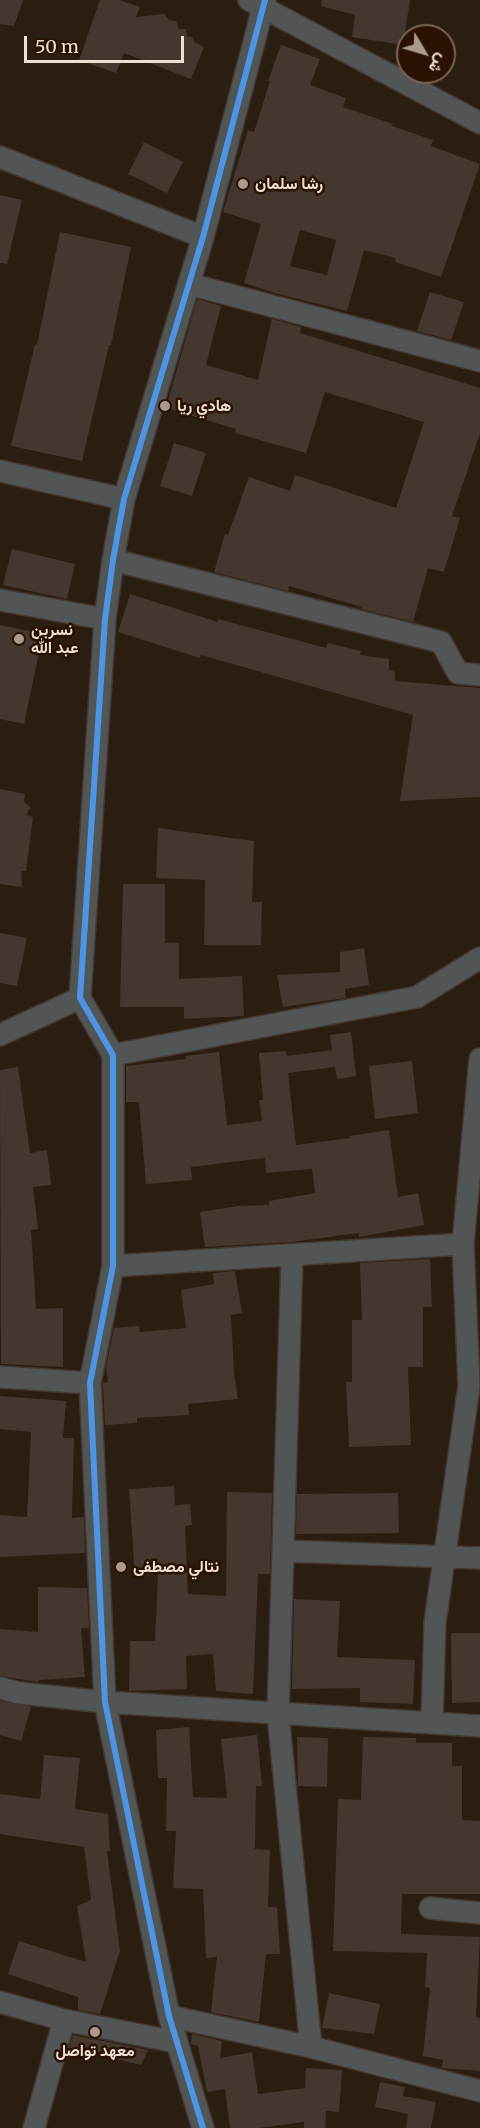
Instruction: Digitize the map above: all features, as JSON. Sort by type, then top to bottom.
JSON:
[{"type":"street","points":[[203,2128],[169,2016],[105,1702],[90,1383],[113,1266],[113,1055],[80,998],[105,619],[113,560],[124,500],[203,237],[259,3],[480,123]]},
{"type":"street","points":[[0,158],[203,237]]},
{"type":"street","points":[[189,284],[480,361]]},
{"type":"street","points":[[0,471],[124,500]]},
{"type":"street","points":[[113,560],[441,642],[458,672],[480,675]]},
{"type":"street","points":[[0,600],[105,619]]},
{"type":"street","points":[[113,1055],[417,997],[480,958]]},
{"type":"street","points":[[0,1035],[80,998]]},
{"type":"street","points":[[432,1722],[435,1622],[444,1557],[475,1387],[469,1255],[480,1059]]},
{"type":"street","points":[[113,1266],[292,1256],[469,1255]]},
{"type":"street","points":[[292,1256],[278,1714],[311,2047]]},
{"type":"street","points":[[0,1377],[90,1383]]},
{"type":"street","points":[[283,1551],[480,1558]]},
{"type":"street","points":[[0,1688],[19,1693],[105,1702],[480,1726]]},
{"type":"street","points":[[430,1908],[480,1913]]},
{"type":"street","points":[[0,2002],[64,2020],[176,2042]]},
{"type":"street","points":[[169,2016],[311,2047],[480,2091]]},
{"type":"street","points":[[34,2128],[64,2020]]},
{"type":"building","points":[[0,0],[23,0],[14,26],[0,24]]},
{"type":"building","points":[[100,0],[119,0],[140,7],[136,17],[164,14],[169,20],[176,21],[179,29],[186,29],[187,36],[193,37],[194,42],[204,47],[191,79],[124,53],[116,73],[79,60]]},
{"type":"building","points":[[322,0],[410,0],[406,24],[396,24],[396,44],[352,37],[355,15],[321,6]]},
{"type":"building","points":[[281,45],[320,59],[310,85],[346,98],[343,107],[433,140],[431,146],[480,164],[441,277],[395,262],[396,258],[364,250],[347,311],[244,283],[261,224],[223,212],[248,130],[254,132],[270,81],[268,81]],"holes":[[[300,230],[336,240],[327,275],[290,266]]]},
{"type":"building","points":[[144,142],[183,162],[167,193],[128,174]]},
{"type":"building","points":[[0,195],[22,200],[7,264],[0,263]]},
{"type":"building","points":[[60,232],[131,247],[111,345],[109,345],[82,461],[11,446],[35,344],[37,345]]},
{"type":"building","points":[[430,292],[464,302],[451,340],[417,331]]},
{"type":"building","points":[[197,299],[221,306],[206,365],[258,380],[272,319],[301,327],[300,333],[480,388],[480,433],[452,516],[460,518],[444,572],[428,568],[413,622],[361,609],[362,607],[289,586],[288,591],[214,572],[225,534],[228,535],[249,477],[290,491],[295,475],[396,508],[424,422],[325,392],[306,453],[235,433],[236,429],[166,408]]},
{"type":"building","points":[[174,443],[206,453],[192,496],[160,486]]},
{"type":"building","points":[[12,549],[75,564],[67,599],[3,585]]},
{"type":"building","points":[[130,594],[218,622],[218,619],[326,648],[328,643],[361,651],[360,655],[389,659],[389,670],[395,672],[395,681],[480,688],[480,797],[400,801],[413,715],[201,655],[200,658],[118,632]]},
{"type":"building","points":[[0,625],[43,634],[24,724],[0,719]]},
{"type":"building","points":[[0,789],[25,794],[24,802],[31,807],[26,815],[33,817],[26,871],[21,871],[22,887],[0,884]]},
{"type":"building","points":[[158,828],[254,841],[252,902],[262,902],[261,945],[204,945],[205,880],[156,878]]},
{"type":"building","points":[[123,884],[165,884],[165,943],[179,943],[179,979],[242,976],[244,1016],[184,1019],[184,1007],[120,1007]]},
{"type":"building","points":[[0,933],[27,938],[17,986],[0,983]]},
{"type":"building","points":[[364,948],[369,985],[345,989],[346,998],[283,1007],[277,975],[340,972],[340,952]]},
{"type":"building","points":[[351,1032],[356,1076],[337,1079],[335,1067],[288,1073],[296,1145],[389,1130],[398,1197],[418,1193],[424,1225],[359,1237],[359,1233],[291,1242],[205,1247],[200,1212],[238,1206],[269,1205],[269,1201],[315,1193],[312,1169],[266,1173],[265,1158],[191,1167],[192,1180],[146,1184],[139,1102],[126,1102],[126,1066],[186,1059],[185,1056],[219,1052],[227,1125],[262,1121],[259,1100],[263,1100],[259,1053],[286,1051],[287,1056],[332,1050],[330,1035]]},
{"type":"building","points":[[412,1061],[418,1113],[375,1119],[369,1066]]},
{"type":"building","points":[[18,1067],[30,1153],[47,1150],[51,1185],[33,1187],[38,1229],[31,1230],[36,1309],[63,1308],[63,1367],[1,1364],[0,1070]]},
{"type":"building","points":[[430,1259],[432,1307],[423,1307],[423,1367],[408,1367],[411,1445],[349,1447],[346,1382],[352,1382],[352,1320],[362,1320],[360,1263]]},
{"type":"building","points":[[235,1271],[242,1313],[231,1315],[234,1373],[238,1399],[188,1404],[189,1415],[137,1418],[137,1423],[105,1425],[103,1383],[108,1382],[106,1367],[114,1328],[139,1326],[140,1332],[186,1328],[181,1290],[214,1284],[213,1273]]},
{"type":"building","points":[[0,1396],[66,1401],[63,1438],[74,1438],[72,1518],[84,1517],[85,1553],[0,1557],[0,1515],[27,1517],[31,1432],[0,1429]]},
{"type":"building","points":[[174,1486],[175,1505],[190,1504],[192,1525],[185,1526],[188,1594],[226,1596],[227,1492],[272,1493],[270,1574],[258,1574],[253,1694],[216,1691],[213,1654],[186,1656],[187,1689],[129,1691],[130,1641],[155,1641],[158,1574],[135,1576],[129,1489]]},
{"type":"building","points":[[398,1493],[399,1533],[296,1534],[297,1494]]},
{"type":"building","points":[[38,1587],[87,1588],[89,1628],[81,1628],[85,1677],[39,1680],[38,1682],[0,1676],[0,1629],[38,1632]]},
{"type":"building","points":[[294,1599],[340,1601],[337,1657],[415,1660],[413,1704],[360,1702],[360,1688],[292,1689]]},
{"type":"building","points":[[451,1633],[480,1633],[480,1702],[452,1703]]},
{"type":"building","points":[[0,1701],[31,1707],[21,1741],[0,1735]]},
{"type":"building","points":[[189,1727],[193,1797],[227,1798],[221,1739],[257,1735],[262,1786],[256,1786],[255,1849],[270,1850],[268,1907],[277,1907],[280,1954],[266,1954],[259,2022],[211,2012],[217,1957],[206,1958],[203,1889],[173,1888],[176,1831],[166,1831],[167,1778],[158,1778],[156,1730]]},
{"type":"building","points":[[297,1737],[328,1738],[327,1787],[298,1786]]},
{"type":"building","points":[[363,1737],[416,1738],[416,1743],[452,1743],[452,1766],[462,1766],[462,1820],[480,1821],[480,1894],[402,1894],[401,1934],[480,1937],[476,2017],[480,2018],[480,2071],[442,2068],[443,2060],[423,2056],[430,1988],[425,1987],[427,1953],[333,1951],[338,1799],[361,1800]]},
{"type":"building","points":[[44,1755],[80,1758],[75,1809],[108,1814],[110,1851],[107,1851],[120,1951],[100,2014],[78,2010],[78,1997],[8,1974],[19,1941],[86,1962],[77,1906],[91,1900],[84,1847],[0,1834],[0,1794],[40,1799]]},
{"type":"building","points":[[329,1993],[380,2004],[374,2034],[322,2028]]},
{"type":"building","points":[[192,2034],[222,2041],[220,2058],[252,2052],[258,2094],[305,2088],[306,2068],[342,2070],[339,2112],[326,2111],[325,2128],[304,2128],[304,2122],[259,2128],[230,2128],[225,2089],[207,2092],[198,2046],[191,2044]]},
{"type":"building","points":[[73,2035],[148,2050],[141,2065],[69,2048]]},
{"type":"building","points":[[380,2082],[405,2087],[403,2096],[436,2102],[431,2128],[406,2128],[408,2114],[375,2107]]},
{"type":"cycle path","points":[[203,2128],[169,2016],[105,1702],[90,1383],[113,1266],[113,1055],[80,998],[105,619],[124,499],[203,237],[265,0]]},
{"type":"place","name":"رشا سلمان","points":[[243,184]]},
{"type":"place","name":"هادي ريا","points":[[165,406]]},
{"type":"place","name":"نسرين عبد الله","points":[[19,639]]},
{"type":"place","name":"نتالي مصطفى","points":[[121,1567]]},
{"type":"place","name":"معهد تواصل","points":[[95,2032]]}]
